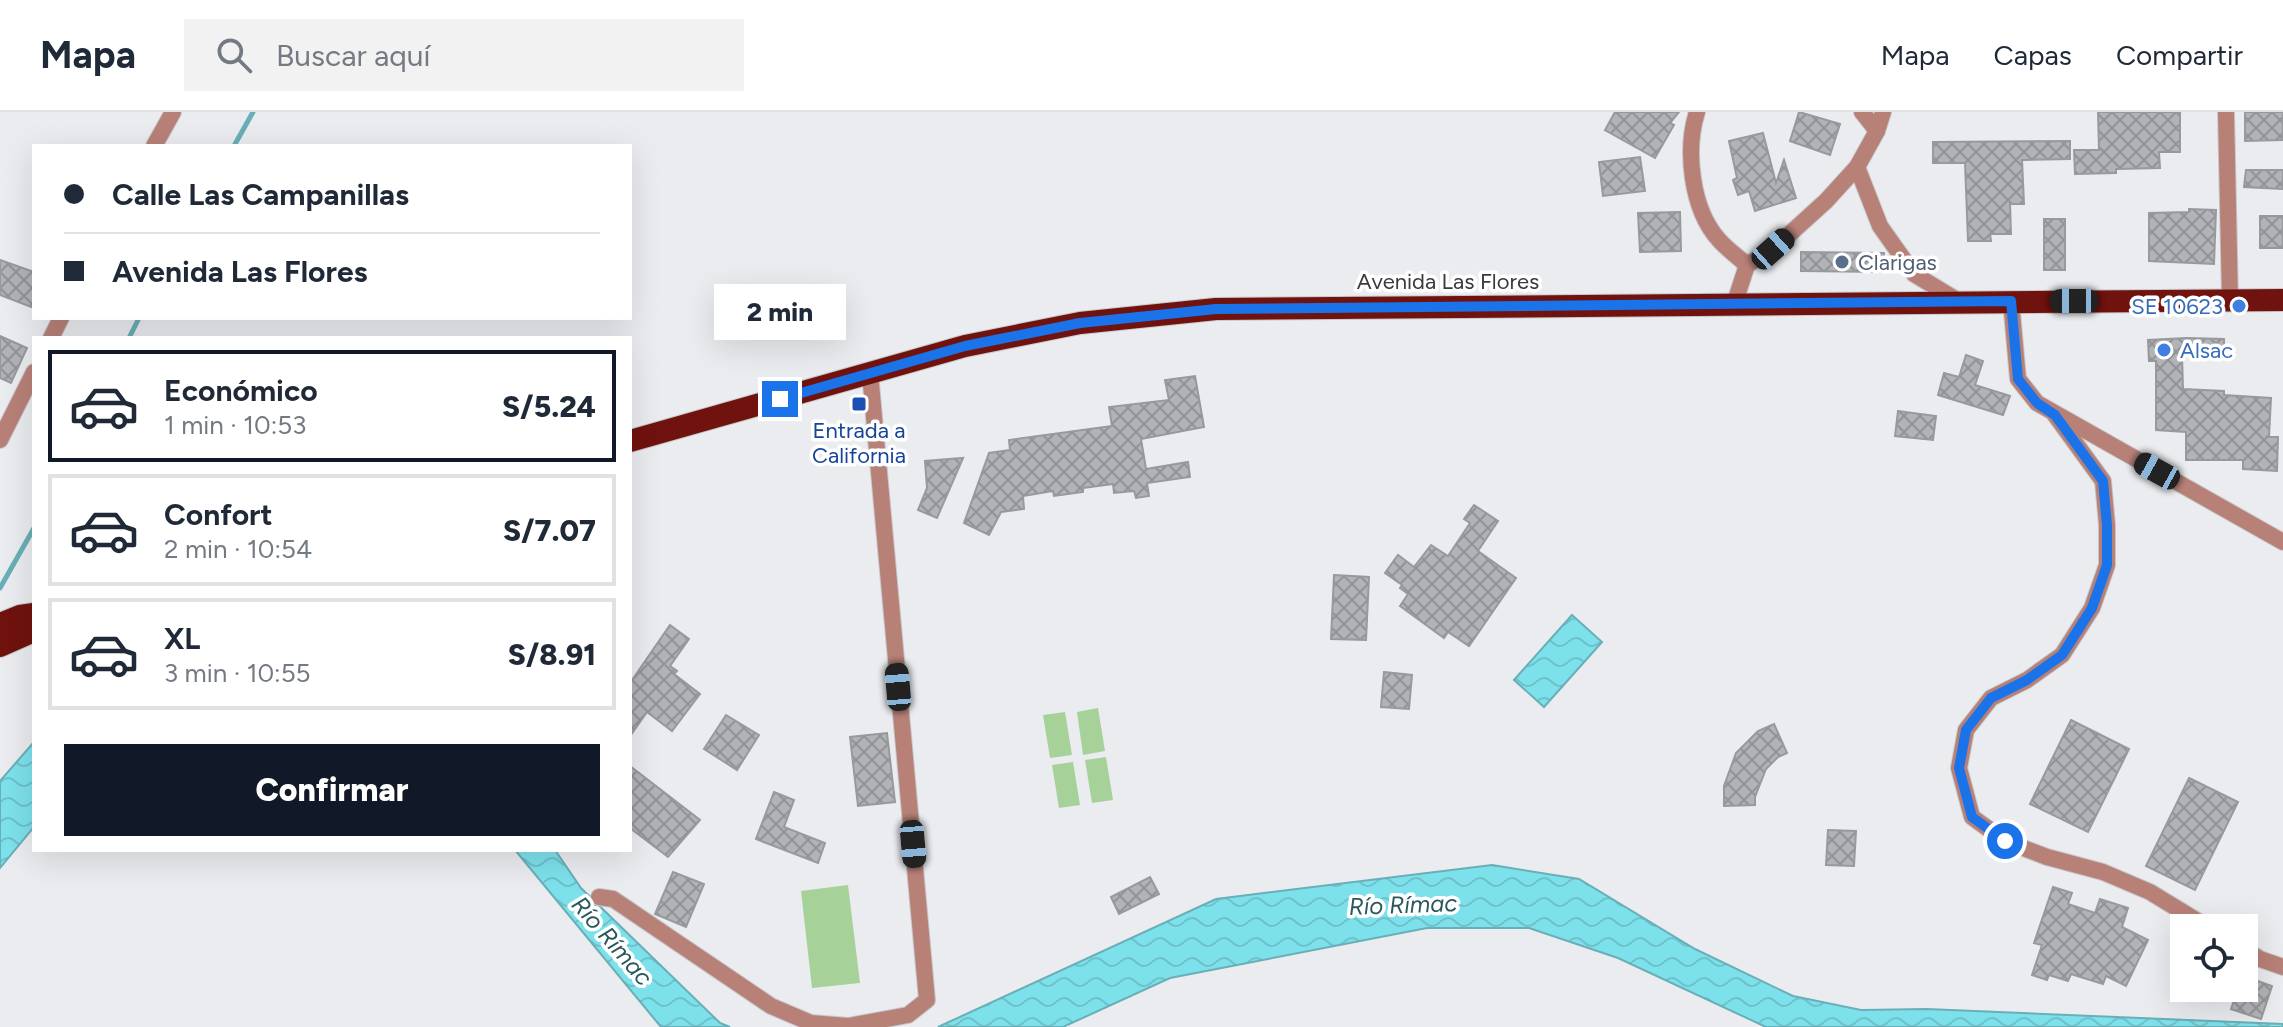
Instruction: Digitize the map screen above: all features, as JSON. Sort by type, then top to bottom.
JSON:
[{"type":"highway","name":"Avenida Las Flores","points":[[632,440],[965,346],[1080,323],[1216,309],[2283,300]]},
{"type":"highway","points":[[0,624],[32,614]]},
{"type":"highway","points":[[0,646],[32,632]]},
{"type":"street","points":[[155,144],[173,112]]},
{"type":"street","points":[[1697,112],[1689,152],[1698,201],[1717,238],[1747,265]]},
{"type":"street","points":[[1862,112],[1877,131]]},
{"type":"street","points":[[1734,305],[1747,265],[1783,240],[1826,201],[1857,167],[1877,131],[1883,112]]},
{"type":"street","points":[[2226,112],[2230,300]]},
{"type":"street","points":[[1857,167],[1880,226],[1914,274],[1960,302]]},
{"type":"street","points":[[2011,301],[2018,379],[2037,403],[2283,542]]},
{"type":"street","points":[[599,897],[613,899],[771,1006],[811,1023],[848,1026],[908,1015],[927,1000],[870,373]]},
{"type":"street","points":[[0,440],[32,376]]},
{"type":"street","points":[[2055,415],[2103,481],[2107,565],[2092,608],[2062,655],[2027,680],[1991,698],[1966,730],[1959,768],[1972,817],[2005,841],[2047,857],[2103,872],[2150,892],[2186,914]]},
{"type":"street","points":[[2258,958],[2283,967]]},
{"type":"green space","points":[[1098,708],[1105,751],[1083,755],[1077,712]]},
{"type":"green space","points":[[1065,712],[1072,755],[1050,758],[1043,715]]},
{"type":"green space","points":[[1106,757],[1113,800],[1092,803],[1085,760]]},
{"type":"green space","points":[[1073,762],[1080,805],[1059,808],[1052,765]]},
{"type":"green space","points":[[848,885],[860,983],[812,988],[801,891]]},
{"type":"water","points":[[1572,615],[1602,642],[1544,707],[1514,680]]},
{"type":"water","points":[[32,744],[32,829],[0,868],[0,781]]},
{"type":"water","name":"Río Rímac","points":[[517,852],[556,852],[581,888],[720,1023],[730,1027],[661,1027]]},
{"type":"water","name":"Río Rímac","points":[[1492,865],[1579,879],[1695,949],[1793,996],[1861,1010],[1927,1009],[2283,1024],[2283,1027],[1766,1027],[1618,958],[1529,928],[1427,928],[1170,978],[1063,1027],[938,1027],[1216,899]]},
{"type":"building","points":[[1615,112],[1679,112],[1670,123],[1674,125],[1655,158],[1605,130]]},
{"type":"building","points":[[1799,112],[1840,124],[1830,155],[1790,141]]},
{"type":"building","points":[[2098,112],[2180,112],[2180,152],[2159,152],[2160,168],[2075,174],[2074,150],[2099,150]]},
{"type":"building","points":[[2245,112],[2283,112],[2283,140],[2245,141]]},
{"type":"building","points":[[1763,133],[1776,183],[1784,160],[1796,198],[1755,211],[1749,191],[1738,195],[1733,180],[1737,178],[1729,141]]},
{"type":"building","points":[[2070,141],[2070,159],[2022,160],[2024,204],[2010,204],[2011,234],[1990,234],[1991,241],[1968,241],[1965,163],[1933,163],[1933,142]]},
{"type":"building","points":[[1640,157],[1645,191],[1603,196],[1599,162]]},
{"type":"building","points":[[2246,170],[2283,170],[2283,189],[2244,187]]},
{"type":"building","points":[[2189,209],[2216,210],[2214,264],[2149,261],[2149,213],[2189,212]]},
{"type":"building","points":[[1680,212],[1681,251],[1640,252],[1638,213]]},
{"type":"building","points":[[2260,216],[2283,216],[2283,248],[2260,248]]},
{"type":"building","points":[[2044,219],[2065,219],[2065,270],[2044,270]]},
{"type":"building","name":"Clarigas","points":[[1801,252],[1884,253],[1883,272],[1801,271]]},
{"type":"building","points":[[0,260],[32,271],[32,307],[0,295]]},
{"type":"building","points":[[0,336],[27,348],[11,383],[0,378]]},
{"type":"building","points":[[2224,339],[2224,357],[2182,355],[2183,389],[2271,398],[2269,437],[2278,437],[2277,471],[2243,469],[2243,460],[2186,460],[2186,432],[2156,430],[2156,361],[2149,361],[2148,340]]},
{"type":"building","points":[[1966,355],[1983,361],[1975,385],[2010,396],[2003,415],[1938,395],[1944,373],[1959,377]]},
{"type":"building","points":[[1195,376],[1204,427],[1141,439],[1146,469],[1188,462],[1190,477],[1147,483],[1149,496],[1136,498],[1134,491],[1114,493],[1113,484],[1054,496],[1053,491],[1023,496],[1024,509],[1001,512],[989,535],[964,523],[989,453],[1010,450],[1009,440],[1112,426],[1109,407],[1169,400],[1165,380]]},
{"type":"building","points":[[1898,411],[1936,416],[1933,440],[1895,436]]},
{"type":"building","points":[[963,458],[937,518],[918,510],[927,488],[925,461]]},
{"type":"building","points":[[1474,505],[1498,521],[1478,551],[1516,578],[1469,646],[1448,632],[1444,638],[1400,606],[1408,594],[1400,588],[1402,585],[1385,573],[1398,555],[1414,567],[1431,545],[1448,556],[1470,523],[1464,519]]},
{"type":"building","points":[[1334,575],[1369,577],[1366,640],[1331,639]]},
{"type":"building","points":[[670,625],[689,639],[670,666],[677,671],[674,674],[700,694],[672,731],[647,712],[632,733],[632,680]]},
{"type":"building","points":[[1384,672],[1412,675],[1409,709],[1381,707]]},
{"type":"building","points":[[726,715],[759,735],[737,770],[704,749]]},
{"type":"building","points":[[2071,720],[2129,749],[2088,832],[2030,804]]},
{"type":"building","points":[[1774,724],[1787,753],[1766,769],[1755,805],[1724,806],[1724,786],[1736,753],[1758,731]]},
{"type":"building","points":[[887,733],[895,802],[858,806],[850,737]]},
{"type":"building","points":[[632,768],[700,820],[668,857],[632,830]]},
{"type":"building","points":[[2189,778],[2238,802],[2195,890],[2146,866]]},
{"type":"building","points":[[774,792],[794,800],[784,827],[825,843],[818,863],[756,839]]},
{"type":"building","points":[[1828,830],[1856,831],[1854,866],[1826,865]]},
{"type":"building","points":[[673,872],[704,884],[686,927],[655,914]]},
{"type":"building","points":[[1150,877],[1159,894],[1119,914],[1111,897]]},
{"type":"building","points":[[2053,887],[2072,893],[2068,904],[2095,913],[2100,899],[2128,908],[2122,927],[2148,940],[2126,986],[2106,976],[2103,984],[2071,974],[2068,981],[2049,975],[2047,980],[2032,975],[2042,945],[2034,943]]},
{"type":"building","points":[[2258,981],[2272,986],[2261,1019],[2231,1009],[2233,1002],[2258,1002]]},
{"type":"waterway","points":[[235,144],[253,112]]},
{"type":"waterway","points":[[130,336],[138,320]]},
{"type":"waterway","points":[[0,588],[32,532]]},
{"type":"place","name":"Clarigas","points":[[1842,262]]},
{"type":"place","name":"SE 10623","points":[[2239,306]]},
{"type":"place","name":"Alsac","points":[[2164,350]]},
{"type":"place","name":"Entrada a California","points":[[859,404]]},
{"type":"route","points":[[780,399],[965,346],[1080,323],[1216,309],[2011,301],[2018,379],[2037,403],[2055,415],[2103,481],[2107,565],[2092,608],[2062,655],[2027,680],[1991,698],[1966,730],[1959,768],[1972,817],[2005,841]]}]
